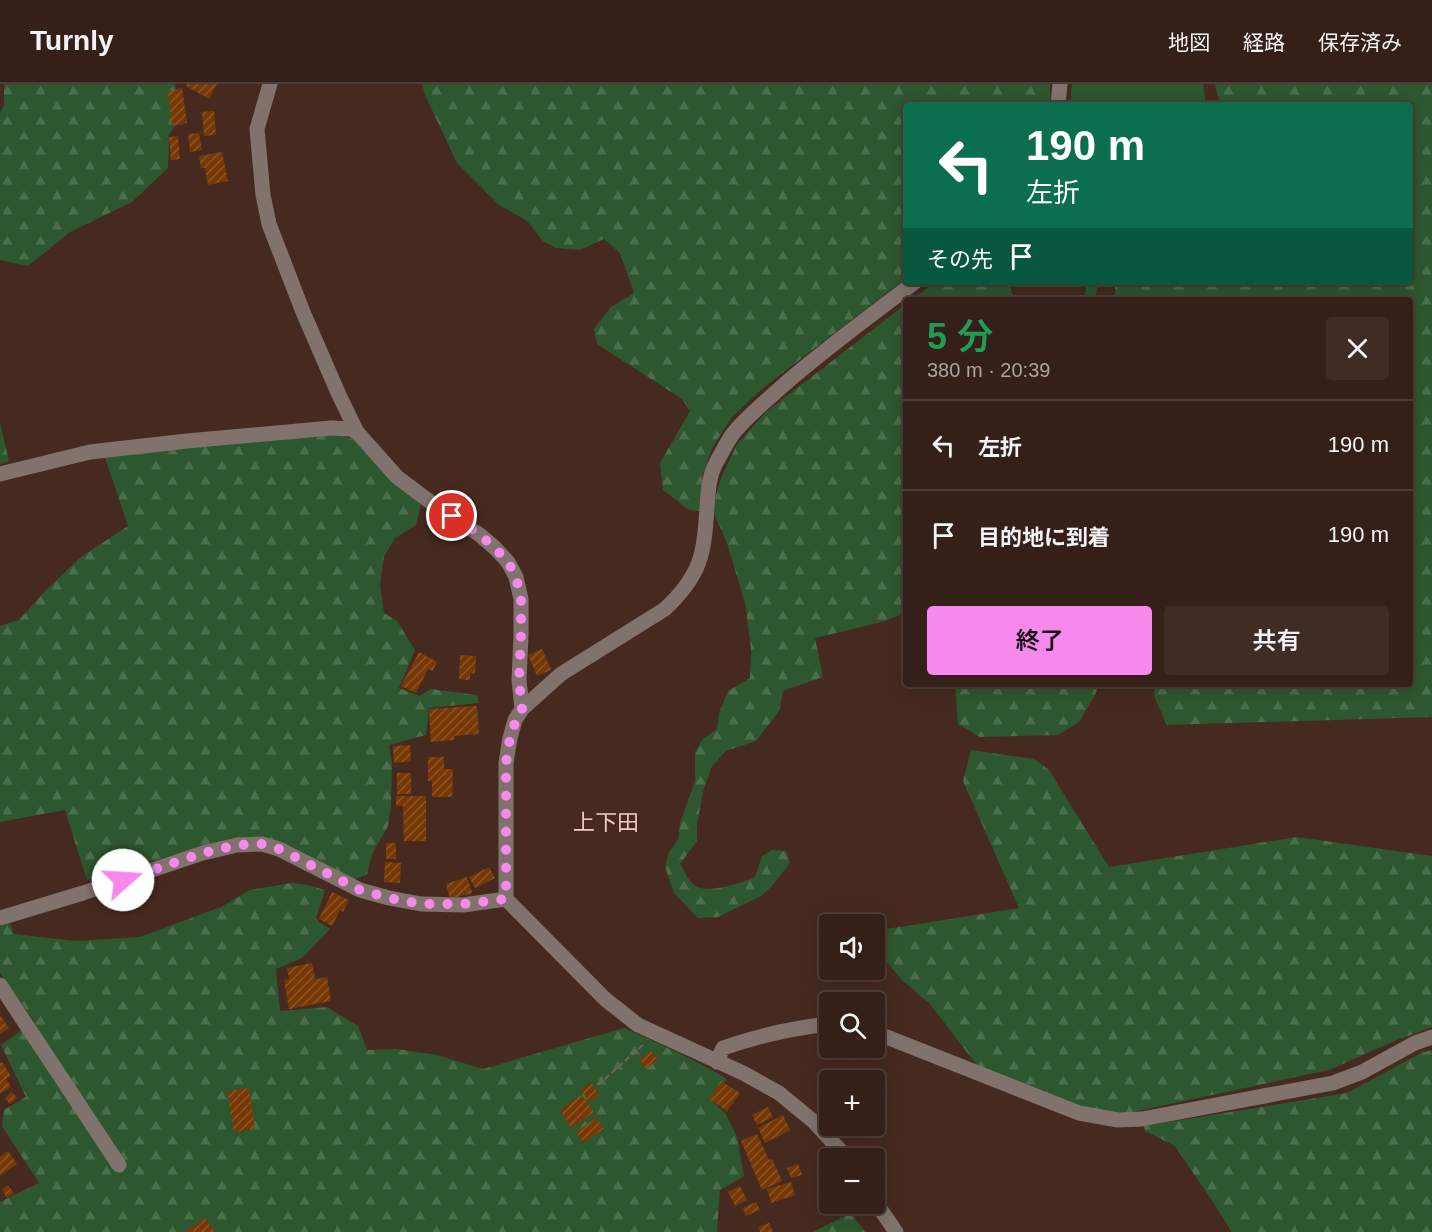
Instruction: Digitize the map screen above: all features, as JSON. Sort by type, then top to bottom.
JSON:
[{"type":"street","points":[[270,84],[258,129],[263,195],[269,224],[303,312],[357,432],[397,477],[480,535],[508,562],[516,577],[521,599],[519,680],[522,709]]},
{"type":"street","points":[[1058,102],[1060,84]]},
{"type":"street","points":[[838,1148],[813,1121],[779,1094],[743,1073],[638,1025],[605,999],[506,899],[506,763],[513,729],[522,709],[561,674],[665,609],[690,581],[700,561],[705,542],[708,489],[715,465],[733,434],[763,403],[812,360],[911,285]]},
{"type":"street","points":[[0,474],[90,452],[331,428],[351,429],[357,432]]},
{"type":"street","points":[[0,918],[203,853],[237,845],[262,844],[279,849],[360,890],[389,898],[421,904],[463,904],[506,899]]},
{"type":"street","points":[[0,985],[119,1165]]},
{"type":"street","points":[[717,1062],[723,1048],[751,1039],[819,1025]]},
{"type":"street","points":[[885,1036],[1079,1113],[1118,1120],[1142,1119],[1333,1083],[1362,1072],[1415,1043],[1432,1037]]},
{"type":"street","points":[[884,1214],[896,1232]]},
{"type":"path","points":[[597,1084],[655,1033]]},
{"type":"green space","points":[[4,84],[175,84],[181,116],[169,135],[168,168],[132,202],[70,232],[28,266],[0,260],[0,113],[4,105]]},
{"type":"green space","points":[[422,84],[1050,84],[1050,102],[903,102],[903,280],[763,388],[732,417],[712,448],[703,475],[699,511],[689,510],[663,490],[660,463],[690,411],[682,399],[597,344],[594,329],[611,307],[634,293],[620,253],[604,239],[580,250],[556,248],[543,241],[527,221],[498,204],[457,163]]},
{"type":"green space","points":[[1072,84],[1203,84],[1206,102],[1070,102]]},
{"type":"green space","points":[[1215,84],[1432,84],[1432,717],[1167,725],[1154,696],[1155,687],[1413,687],[1413,297],[1115,297],[1115,285],[1413,285],[1413,102],[1219,102]]},
{"type":"green space","points":[[931,285],[1007,285],[1014,297],[916,297]]},
{"type":"green space","points":[[1086,285],[1098,285],[1096,297],[1086,297]]},
{"type":"green space","points":[[903,306],[903,614],[882,622],[815,638],[823,677],[783,691],[779,711],[756,741],[726,751],[712,766],[703,792],[697,824],[697,841],[680,864],[694,885],[707,889],[724,887],[755,877],[762,856],[772,850],[786,851],[790,863],[761,896],[718,917],[698,918],[674,893],[665,867],[669,852],[678,840],[680,823],[695,781],[695,752],[702,740],[717,729],[719,713],[728,691],[750,678],[751,648],[745,603],[727,543],[712,509],[721,478],[737,444],[766,412]]},
{"type":"green space","points":[[0,423],[9,461],[0,464]]},
{"type":"green space","points":[[335,434],[358,440],[421,505],[416,525],[395,538],[384,556],[380,585],[384,613],[397,621],[415,650],[399,688],[419,696],[431,689],[477,695],[479,703],[429,708],[426,735],[389,745],[392,764],[388,826],[372,854],[367,874],[352,881],[265,839],[232,838],[87,880],[65,810],[0,822],[0,626],[19,620],[81,557],[128,526],[105,458],[232,439]]},
{"type":"green space","points":[[955,687],[1097,687],[1079,722],[1058,735],[980,737],[958,724]]},
{"type":"green space","points":[[971,750],[1034,759],[1049,770],[1109,867],[1297,837],[1432,856],[1432,1027],[1329,1070],[1118,1115],[1075,1105],[979,1068],[930,1004],[902,980],[885,960],[885,929],[1019,908],[963,781]]},
{"type":"green space","points":[[292,883],[325,890],[316,918],[330,929],[302,958],[276,969],[280,1011],[327,1007],[358,1026],[367,1050],[397,1049],[437,1055],[483,1069],[624,1028],[679,1053],[727,1079],[712,1101],[726,1114],[737,1137],[744,1176],[720,1190],[718,1232],[0,1232],[0,1202],[39,1183],[2,1126],[4,1110],[26,1097],[1,1045],[34,1021],[0,973],[0,926],[10,923],[14,934],[75,941],[140,937],[221,907],[250,890]]},
{"type":"green space","points":[[1432,1050],[1432,1232],[1232,1232],[1175,1146],[1145,1131],[1144,1126],[1347,1093],[1421,1053]]},
{"type":"green space","points":[[852,1214],[865,1232],[813,1232]]},
{"type":"building","points":[[187,84],[217,84],[209,99],[186,86]]},
{"type":"building","points":[[182,88],[187,123],[172,126],[168,91]]},
{"type":"building","points":[[214,111],[216,135],[204,136],[202,112]]},
{"type":"building","points":[[199,133],[202,150],[190,152],[188,134]]},
{"type":"building","points":[[178,136],[180,159],[171,160],[169,137]]},
{"type":"building","points":[[222,152],[228,181],[208,185],[205,168],[201,168],[199,156]]},
{"type":"building","points":[[542,649],[551,670],[537,676],[528,655]]},
{"type":"building","points":[[419,652],[437,662],[433,671],[428,669],[416,693],[401,686]]},
{"type":"building","points":[[460,655],[476,656],[475,674],[470,673],[470,680],[459,679]]},
{"type":"building","points":[[477,706],[479,734],[454,736],[454,740],[431,742],[429,709]]},
{"type":"building","points":[[410,745],[411,761],[394,763],[393,746]]},
{"type":"building","points":[[428,757],[444,757],[444,769],[453,769],[452,797],[432,797],[432,781],[428,781]]},
{"type":"building","points":[[397,773],[411,773],[411,794],[397,794]]},
{"type":"building","points":[[396,796],[426,796],[426,841],[404,841],[403,806],[396,806]]},
{"type":"building","points":[[386,843],[396,843],[396,859],[386,859]]},
{"type":"building","points":[[385,862],[401,863],[400,883],[384,882]]},
{"type":"building","points":[[489,867],[495,878],[475,888],[469,877]]},
{"type":"building","points":[[467,877],[472,893],[450,899],[446,884]]},
{"type":"building","points":[[332,892],[349,900],[343,912],[340,910],[332,926],[319,919]]},
{"type":"building","points":[[312,963],[315,979],[327,977],[331,1001],[289,1009],[284,980],[289,979],[287,968]]},
{"type":"building","points":[[0,1015],[9,1028],[0,1034]]},
{"type":"building","points":[[651,1051],[658,1059],[646,1069],[639,1060]]},
{"type":"building","points":[[2,1062],[11,1076],[6,1079],[11,1087],[0,1094],[0,1063]]},
{"type":"building","points":[[721,1081],[740,1093],[727,1111],[709,1099]]},
{"type":"building","points":[[591,1083],[600,1095],[589,1102],[581,1090]]},
{"type":"building","points":[[249,1088],[255,1129],[234,1132],[227,1091]]},
{"type":"building","points":[[12,1092],[17,1098],[10,1104],[5,1098]]},
{"type":"building","points":[[582,1095],[594,1112],[571,1128],[560,1110]]},
{"type":"building","points":[[768,1107],[773,1117],[757,1125],[752,1115]]},
{"type":"building","points":[[783,1115],[790,1130],[765,1143],[758,1128]]},
{"type":"building","points":[[596,1118],[604,1129],[583,1143],[576,1132]]},
{"type":"building","points":[[757,1134],[782,1181],[762,1190],[741,1141]]},
{"type":"building","points":[[8,1151],[17,1164],[0,1176],[0,1157]]},
{"type":"building","points":[[798,1164],[802,1175],[791,1178],[787,1168]]},
{"type":"building","points":[[791,1182],[795,1195],[771,1203],[767,1189]]},
{"type":"building","points":[[8,1185],[14,1193],[7,1198],[2,1190]]},
{"type":"building","points":[[740,1186],[747,1200],[735,1206],[728,1192]]},
{"type":"building","points":[[756,1202],[760,1210],[746,1216],[743,1208]]},
{"type":"building","points":[[205,1218],[215,1232],[185,1232]]},
{"type":"building","points":[[769,1223],[773,1232],[760,1232],[758,1227]]},
{"type":"district","name":"上下田","points":[[606,822]]},
{"type":"route","points":[[123,880],[203,853],[237,845],[262,844],[279,849],[360,890],[389,898],[421,904],[463,904],[506,899],[506,763],[510,738],[522,709],[519,680],[521,599],[516,577],[508,562],[480,535],[452,516]]}]
